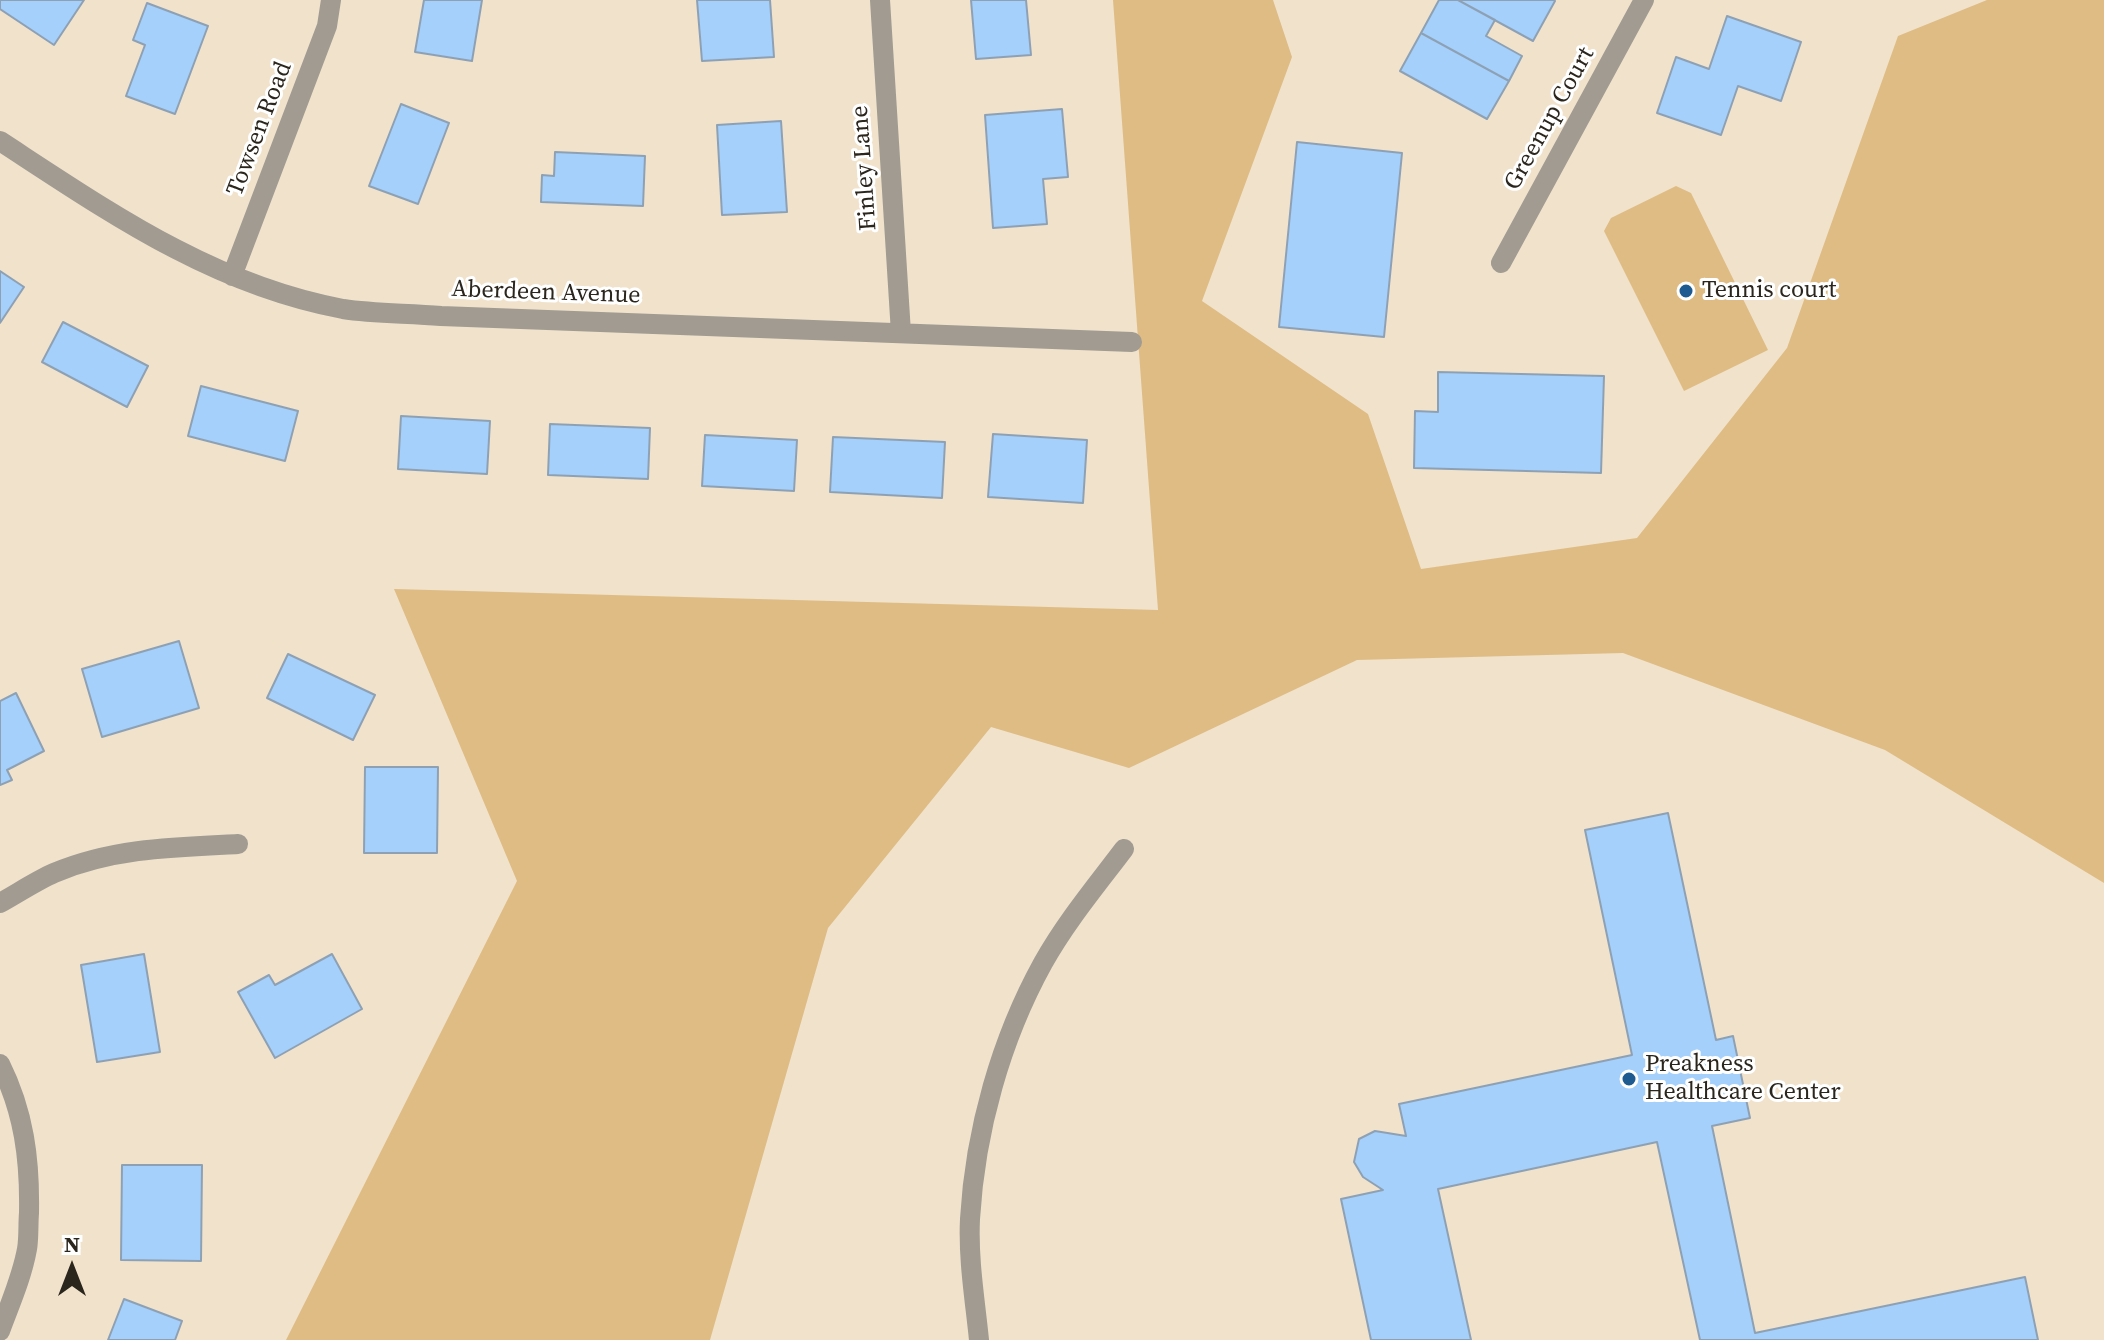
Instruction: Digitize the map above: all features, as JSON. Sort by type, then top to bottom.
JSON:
[{"type":"street","name":"Towsen Road","points":[[232,276],[327,26],[331,0]]},
{"type":"street","name":"Finley Lane","points":[[880,0],[901,333]]},
{"type":"street","name":"Greenup Court","points":[[1501,263],[1644,0]]},
{"type":"street","name":"Aberdeen Avenue","points":[[0,141],[85,197],[181,254],[298,299],[346,309],[441,316],[1132,342]]},
{"type":"street","points":[[0,903],[51,874],[108,856],[152,848],[238,844]]},
{"type":"street","points":[[979,1340],[972,1279],[970,1220],[993,1086],[1018,1014],[1044,962],[1077,910],[1124,849]]},
{"type":"street","points":[[0,1064],[14,1092],[21,1116],[30,1169],[28,1248],[0,1331]]},
{"type":"shaded area","points":[[1113,0],[1273,0],[1292,57],[1202,301],[1368,414],[1421,569],[1637,538],[1787,348],[1898,36],[1987,0],[2104,0],[2104,883],[1885,750],[1623,653],[1357,660],[1129,768],[991,727],[828,928],[710,1340],[286,1340],[517,881],[394,589],[1158,610]]},
{"type":"shaded area","name":"Tennis court","points":[[1676,186],[1691,193],[1768,350],[1684,391],[1604,231],[1611,218]]},
{"type":"building","points":[[0,0],[84,0],[54,45],[0,9]]},
{"type":"building","points":[[424,0],[482,0],[472,61],[415,52]]},
{"type":"building","points":[[697,0],[770,0],[774,57],[702,61]]},
{"type":"building","points":[[971,0],[1026,0],[1031,55],[976,59]]},
{"type":"building","points":[[1439,0],[1458,0],[1495,20],[1486,36],[1522,56],[1509,81],[1421,33]]},
{"type":"building","points":[[1458,0],[1554,0],[1555,1],[1533,41]]},
{"type":"building","points":[[147,3],[208,26],[175,114],[126,96],[145,45],[133,40]]},
{"type":"building","points":[[1727,16],[1801,42],[1781,101],[1738,86],[1721,135],[1657,113],[1676,57],[1709,69]]},
{"type":"building","points":[[1421,33],[1509,81],[1487,119],[1400,71]]},
{"type":"building","points":[[401,104],[449,123],[418,204],[369,186]]},
{"type":"building","points":[[1062,109],[1068,177],[1043,179],[1047,224],[993,228],[985,115]]},
{"type":"building","points":[[781,121],[787,212],[722,215],[717,125]]},
{"type":"building","points":[[1297,142],[1402,153],[1384,337],[1279,327]]},
{"type":"building","points":[[555,152],[645,156],[643,206],[541,202],[542,175],[554,176]]},
{"type":"building","points":[[0,271],[24,287],[0,323]]},
{"type":"building","points":[[63,322],[148,366],[127,407],[42,362]]},
{"type":"building","points":[[1438,372],[1604,376],[1601,473],[1414,468],[1415,411],[1438,412]]},
{"type":"building","points":[[201,386],[298,411],[285,461],[188,436]]},
{"type":"building","points":[[401,416],[490,421],[487,474],[398,469]]},
{"type":"building","points":[[550,424],[650,428],[648,479],[548,475]]},
{"type":"building","points":[[993,434],[1087,440],[1083,503],[988,497]]},
{"type":"building","points":[[705,435],[797,440],[794,491],[702,486]]},
{"type":"building","points":[[833,437],[945,442],[942,498],[830,492]]},
{"type":"building","points":[[179,641],[199,708],[102,737],[82,669]]},
{"type":"building","points":[[288,654],[375,695],[353,740],[267,698]]},
{"type":"building","points":[[16,693],[44,751],[7,770],[12,780],[0,785],[0,701]]},
{"type":"building","points":[[365,767],[438,767],[437,853],[364,853]]},
{"type":"building","name":"Preakness Healthcare Center","points":[[1668,813],[1716,1040],[1733,1036],[1750,1118],[1712,1126],[1755,1333],[2025,1277],[2038,1340],[1700,1340],[1657,1142],[1438,1189],[1471,1340],[1371,1340],[1341,1199],[1383,1190],[1363,1177],[1354,1162],[1359,1139],[1375,1131],[1406,1136],[1399,1104],[1632,1055],[1585,830]]},
{"type":"building","points":[[144,954],[160,1052],[97,1062],[81,965]]},
{"type":"building","points":[[332,954],[362,1009],[275,1058],[238,992],[269,975],[275,985]]},
{"type":"building","points":[[122,1165],[202,1165],[201,1261],[121,1260]]},
{"type":"building","points":[[124,1299],[182,1321],[175,1340],[108,1340]]},
{"type":"place","name":"Tennis court","points":[[1686,291]]},
{"type":"place","name":"Preakness Healthcare Center","points":[[1629,1079]]}]
